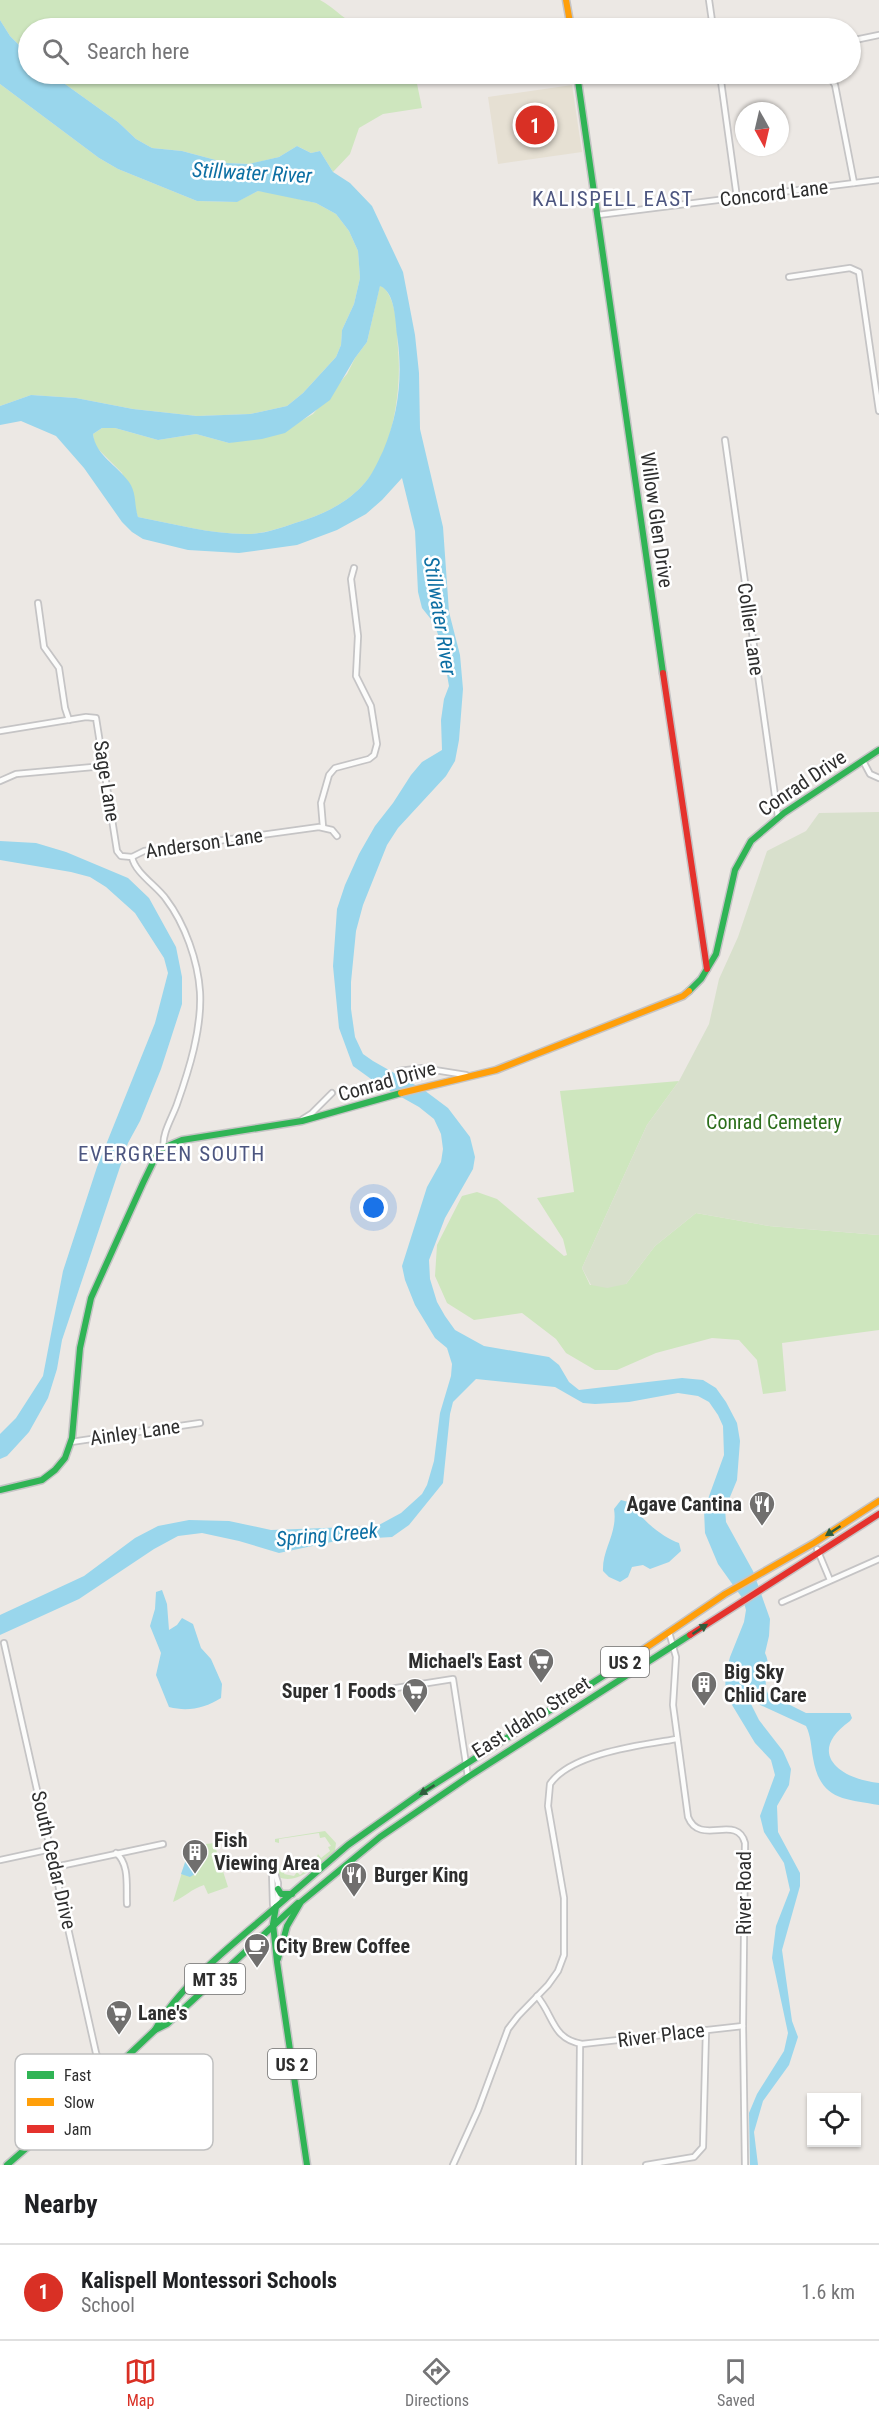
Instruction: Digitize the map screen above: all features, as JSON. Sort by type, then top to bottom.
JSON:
[{"type":"main road","points":[[566,0],[569,18]]},
{"type":"main road","name":"Willow Glen Drive","points":[[578,84],[708,970]]},
{"type":"main road","name":"Conrad Drive","points":[[164,1147],[182,1140],[297,1122],[515,1064],[671,1002],[691,990],[708,970],[720,945],[732,882],[740,860],[752,841],[778,817],[879,750]]},
{"type":"main road","points":[[0,1490],[24,1486],[50,1475],[65,1458],[71,1442],[80,1348],[91,1298],[142,1183],[157,1154],[164,1147]]},
{"type":"main road","name":"East Idaho Street","points":[[273,1924],[380,1837],[468,1777],[772,1583],[879,1501]]},
{"type":"main road","points":[[847,1535],[856,1523],[879,1506]]},
{"type":"main road","name":"East Idaho Street","points":[[276,1907],[348,1845],[406,1804],[725,1594],[847,1535],[879,1514]]},
{"type":"main road","points":[[772,1583],[800,1556],[812,1549],[817,1549]]},
{"type":"main road","points":[[350,1854],[390,1824],[406,1804]]},
{"type":"main road","points":[[278,1889],[281,1894],[292,1894]]},
{"type":"main road","name":"US 2","points":[[277,1962],[287,1926],[297,1906],[305,1897]]},
{"type":"main road","name":"US 2","points":[[276,1907],[273,1924],[277,1962],[307,2165]]},
{"type":"main road","name":"MT 35","points":[[155,2030],[160,2018],[200,1977],[276,1907]]},
{"type":"main road","name":"MT 35","points":[[129,2054],[155,2030],[167,2024],[273,1924]]},
{"type":"main road","name":"MT 35","points":[[7,2165],[24,2150]]},
{"type":"street","points":[[709,0],[712,18]]},
{"type":"street","points":[[861,39],[879,35]]},
{"type":"street","points":[[721,84],[737,198]]},
{"type":"street","points":[[834,84],[854,183]]},
{"type":"street","name":"Concord Lane","points":[[598,215],[879,180]]},
{"type":"street","points":[[789,277],[850,268],[859,272],[879,411]]},
{"type":"street","name":"Collier Lane","points":[[725,440],[778,817]]},
{"type":"street","points":[[337,836],[332,830],[323,827],[321,803],[329,775],[335,768],[369,759],[374,755],[377,744],[371,706],[356,676],[358,636],[351,579],[354,568]]},
{"type":"street","points":[[38,603],[44,647],[59,668],[69,720]]},
{"type":"street","name":"Sage Lane","points":[[0,731],[96,718],[117,851],[121,856],[132,857]]},
{"type":"street","points":[[863,761],[870,774],[879,778]]},
{"type":"street","points":[[0,781],[16,774],[104,766]]},
{"type":"street","name":"Anderson Lane","points":[[164,1147],[164,1140],[195,1041],[200,1010],[200,986],[187,938],[177,916],[159,890],[135,866],[132,857],[144,851],[323,827]]},
{"type":"street","points":[[399,1071],[422,1068],[456,1074],[480,1074]]},
{"type":"street","points":[[297,1122],[311,1114],[332,1093]]},
{"type":"street","name":"Ainley Lane","points":[[71,1442],[200,1423]]},
{"type":"street","points":[[817,1549],[830,1580]]},
{"type":"street","points":[[782,1602],[879,1559]]},
{"type":"street","name":"River Road","points":[[669,1632],[676,1657],[673,1705],[687,1813],[692,1825],[702,1831],[736,1831],[744,1839],[745,2165]]},
{"type":"street","name":"South Cedar Drive","points":[[4,1643],[96,2054]]},
{"type":"street","points":[[377,1691],[453,1679],[468,1777]]},
{"type":"street","points":[[453,2165],[478,2110],[506,2034],[518,2016],[558,1971],[565,1949],[564,1898],[547,1801],[550,1784],[564,1770],[612,1750],[678,1739]]},
{"type":"street","points":[[55,1867],[163,1844]]},
{"type":"street","points":[[0,1860],[51,1849]]},
{"type":"street","points":[[116,1853],[124,1862],[126,1870],[127,1904]]},
{"type":"street","points":[[271,1861],[278,1889],[276,1907],[273,1905],[271,1861]]},
{"type":"street","points":[[537,1996],[561,2036],[567,2041],[580,2044],[579,2165]]},
{"type":"street","name":"River Place","points":[[580,2044],[743,2026]]},
{"type":"street","points":[[646,2165],[694,2157],[703,2147],[706,2030]]},
{"type":"shaded area","points":[[572,85],[582,152],[498,164],[488,97]]},
{"type":"green space","points":[[0,0],[320,0],[345,18],[18,18],[18,44],[0,20]]},
{"type":"green space","points":[[0,84],[99,158],[118,169],[197,201],[236,202],[258,191],[269,192],[316,203],[336,214],[349,231],[358,251],[360,278],[354,304],[342,330],[341,345],[336,357],[303,393],[287,406],[250,414],[197,416],[133,409],[76,398],[31,395],[0,406]]},
{"type":"green space","points":[[65,84],[417,84],[422,108],[383,114],[359,128],[350,154],[333,172],[320,151],[311,153],[297,146],[279,157],[250,164],[227,163],[182,151],[152,148],[136,139],[118,122]]},
{"type":"green space","points":[[380,285],[390,297],[396,323],[399,365],[397,402],[388,440],[381,457],[373,473],[355,493],[331,509],[313,517],[256,533],[236,534],[208,531],[138,517],[122,473],[95,446],[93,434],[102,428],[115,428],[158,440],[196,434],[229,443],[299,422],[313,414],[347,374],[367,342]]},
{"type":"green space","name":"Conrad Cemetery","points":[[879,812],[879,1235],[769,1226],[696,1213],[655,1246],[626,1284],[607,1288],[591,1285],[582,1268],[647,1125],[679,1081],[709,1024],[719,979],[738,937],[767,851],[806,831],[819,813]]},
{"type":"green space","points":[[679,1081],[647,1125],[582,1268],[590,1285],[626,1284],[655,1246],[696,1213],[769,1226],[879,1235],[879,1330],[782,1343],[786,1391],[763,1394],[757,1360],[739,1340],[712,1338],[656,1353],[617,1370],[595,1370],[566,1353],[556,1339],[522,1313],[474,1320],[447,1303],[435,1276],[437,1245],[462,1196],[477,1192],[497,1199],[564,1256],[567,1255],[563,1239],[537,1198],[574,1192],[560,1091]]},
{"type":"green space","points":[[325,1831],[336,1843],[335,1851],[301,1876],[286,1879],[279,1877],[278,1868],[285,1871],[284,1874],[294,1876],[297,1872],[300,1875],[319,1859],[318,1854],[321,1858],[330,1851],[328,1847],[331,1846],[325,1837],[320,1838],[319,1833],[279,1839],[279,1843],[275,1842],[275,1839]]},
{"type":"green space","points":[[214,1843],[228,1887],[208,1894],[204,1885],[173,1902],[190,1846]]},
{"type":"water","points":[[0,20],[18,44],[18,84],[65,84],[118,122],[136,139],[152,148],[182,151],[227,163],[249,164],[279,157],[297,146],[311,153],[320,151],[333,172],[350,183],[372,206],[403,272],[415,335],[419,373],[420,429],[443,527],[449,612],[460,655],[463,689],[455,761],[446,776],[398,828],[387,845],[363,905],[356,931],[351,1009],[355,1037],[363,1054],[424,1090],[448,1108],[470,1137],[475,1157],[473,1169],[445,1218],[429,1260],[430,1279],[437,1302],[455,1330],[484,1346],[549,1357],[559,1365],[569,1382],[579,1390],[682,1378],[703,1380],[716,1388],[737,1423],[740,1441],[737,1480],[725,1509],[726,1522],[753,1571],[770,1619],[765,1653],[768,1664],[766,1688],[768,1694],[806,1713],[850,1713],[852,1718],[837,1733],[830,1744],[829,1754],[841,1770],[852,1776],[879,1783],[879,1805],[845,1799],[828,1790],[816,1772],[806,1726],[758,1704],[744,1690],[759,1720],[783,1751],[791,1769],[789,1785],[777,1806],[778,1832],[800,1873],[800,1886],[782,1950],[792,2021],[798,2037],[789,2065],[763,2101],[754,2132],[758,2165],[750,2165],[749,2113],[757,2094],[784,2051],[788,2033],[772,1958],[776,1926],[790,1890],[784,1863],[764,1832],[760,1816],[775,1775],[771,1760],[755,1743],[726,1695],[725,1676],[746,1610],[743,1599],[718,1564],[705,1533],[704,1510],[724,1455],[723,1426],[709,1402],[698,1396],[678,1393],[629,1402],[583,1403],[555,1387],[476,1379],[453,1402],[443,1483],[409,1525],[392,1537],[341,1540],[279,1553],[202,1533],[178,1536],[154,1549],[79,1599],[0,1635],[0,1615],[84,1576],[135,1538],[158,1526],[189,1520],[229,1521],[271,1530],[377,1526],[401,1513],[422,1494],[427,1485],[434,1461],[440,1413],[451,1376],[452,1364],[447,1348],[435,1338],[415,1305],[402,1266],[427,1187],[441,1162],[443,1149],[441,1134],[434,1119],[419,1107],[378,1084],[353,1066],[339,1028],[333,966],[337,909],[359,854],[375,826],[411,775],[422,762],[442,750],[441,720],[444,699],[449,686],[442,646],[434,623],[422,608],[418,592],[415,531],[402,478],[366,514],[337,530],[297,545],[239,553],[188,550],[143,539],[132,532],[122,522],[84,468],[56,436],[21,421],[0,425],[0,406],[31,395],[76,398],[133,409],[197,416],[250,414],[287,406],[303,393],[336,357],[341,345],[342,330],[354,304],[360,278],[358,251],[349,231],[336,214],[316,203],[258,191],[237,202],[197,201],[118,169],[99,158],[0,84]],"holes":[[[380,286],[389,294],[395,314],[400,365],[396,408],[383,451],[369,478],[355,493],[331,509],[313,517],[257,533],[237,534],[208,531],[138,517],[132,486],[102,454],[93,434],[102,428],[115,428],[158,440],[196,434],[229,443],[262,439],[285,433],[330,400],[367,342]]]},
{"type":"water","points":[[0,841],[36,843],[66,852],[128,878],[149,898],[176,947],[182,977],[182,1004],[161,1069],[140,1121],[128,1143],[62,1340],[57,1369],[48,1398],[29,1432],[7,1456],[0,1459],[0,1434],[16,1418],[43,1376],[63,1271],[97,1167],[155,1023],[168,973],[164,958],[135,913],[106,887],[90,877],[71,872],[0,860]]},
{"type":"water","points":[[621,1500],[632,1503],[652,1527],[679,1543],[681,1551],[669,1562],[650,1569],[643,1565],[632,1567],[628,1577],[620,1582],[603,1571],[603,1563],[614,1526],[614,1509]]},
{"type":"water","points":[[162,1590],[167,1604],[169,1630],[182,1618],[193,1624],[201,1648],[211,1659],[222,1684],[221,1698],[209,1704],[190,1709],[169,1707],[156,1675],[161,1653],[150,1626],[155,1609],[156,1592]]},
{"type":"water","points":[[187,1857],[200,1864],[198,1872],[190,1877],[181,1874]]},
{"type":"traffic: fast","points":[[578,84],[663,673]]},
{"type":"traffic: fast","points":[[689,991],[701,979],[716,954],[735,870],[751,841],[784,813],[879,750]]},
{"type":"traffic: fast","points":[[0,1490],[42,1480],[65,1458],[72,1438],[80,1348],[91,1298],[143,1183],[157,1154],[163,1148],[182,1140],[302,1121],[401,1093]]},
{"type":"traffic: fast","points":[[278,1959],[287,1926],[301,1902],[380,1837],[468,1777],[690,1635]]},
{"type":"traffic: fast","points":[[307,2165],[277,1962],[273,1924],[276,1907],[348,1845],[424,1791],[622,1664]]},
{"type":"traffic: fast","points":[[278,1889],[281,1894],[292,1894]]},
{"type":"traffic: fast","points":[[130,2054],[155,2030],[167,2024],[298,1903]]},
{"type":"traffic: fast","points":[[155,2030],[165,2013],[194,1980],[276,1907]]},
{"type":"traffic: fast","points":[[7,2165],[24,2150]]},
{"type":"traffic: slow","points":[[566,0],[569,18]]},
{"type":"traffic: slow","points":[[401,1093],[496,1070],[683,996],[689,991]]},
{"type":"traffic: slow","points":[[622,1664],[725,1594],[814,1543],[879,1501]]},
{"type":"traffic: jam","points":[[663,673],[707,969]]},
{"type":"traffic: jam","points":[[690,1635],[879,1514]]},
{"type":"place","name":"Kalispell Montessori Schools","points":[[535,125]]},
{"type":"place","name":"Agave Cantina","points":[[762,1527]]},
{"type":"place","name":"Michael's East","points":[[541,1684]]},
{"type":"place","name":"Big Sky Chlid Care","points":[[704,1707]]},
{"type":"place","name":"Super 1 Foods","points":[[415,1714]]},
{"type":"place","name":"Fish Viewing Area","points":[[195,1875]]},
{"type":"place","name":"Burger King","points":[[354,1898]]},
{"type":"place","name":"City Brew Coffee","points":[[257,1969]]},
{"type":"place","name":"Lane's","points":[[119,2036]]},
{"type":"district","name":"KALISPELL EAST","points":[[613,199]]},
{"type":"district","name":"EVERGREEN SOUTH","points":[[172,1154]]},
{"type":"water label","name":"Stillwater River","points":[[252,173]]},
{"type":"water label","name":"Stillwater River","points":[[440,616]]},
{"type":"water label","name":"Spring Creek","points":[[327,1535]]}]
